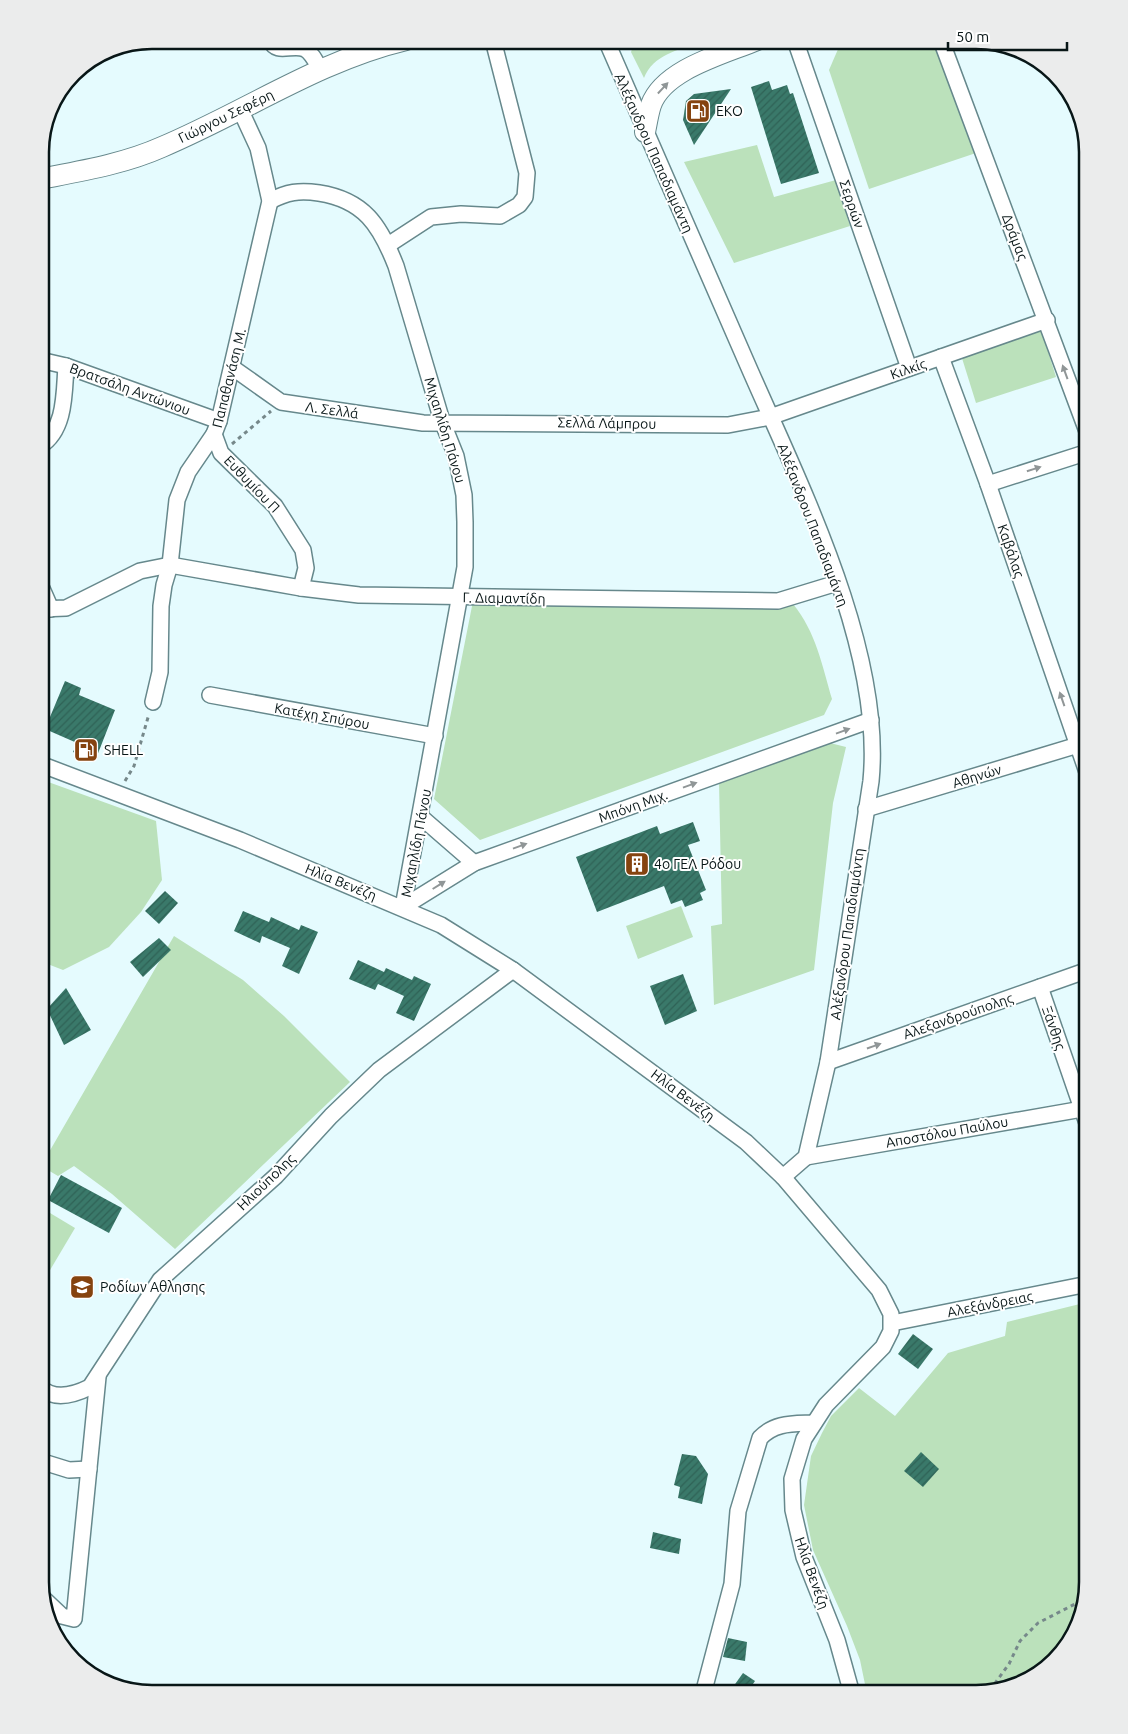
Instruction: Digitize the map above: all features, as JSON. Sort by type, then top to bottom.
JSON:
[{"type":"main road","name":"Γιώργου Σεφέρη","points":[[49,177],[132,158],[162,148],[320,69],[369,49]]},
{"type":"main road","points":[[645,132],[651,105],[657,94],[676,76],[737,49]]},
{"type":"street","points":[[302,49],[306,50],[320,69]]},
{"type":"street","points":[[388,245],[431,217],[461,214],[500,216],[519,205],[525,197],[527,173],[495,49]]},
{"type":"street","name":"Αλέξανδρου Παπαδιαμάντη","points":[[610,49],[815,522],[837,582],[860,659],[871,720],[873,754],[866,809],[828,1062],[806,1157]]},
{"type":"street","name":"Σερρών","points":[[798,49],[909,368]]},
{"type":"street","name":"Δράμας","points":[[944,49],[1079,409]]},
{"type":"street","name":"Παπαθανάση Μ.","points":[[153,702],[160,672],[163,592],[170,565],[177,500],[188,472],[217,428],[233,368],[270,201],[258,148],[240,109]]},
{"type":"street","name":"Μιχαηλίδη Πάνου","points":[[270,201],[289,192],[307,192],[347,199],[371,219],[388,245],[442,421],[456,456],[464,494],[465,567],[458,597],[422,817],[403,907]]},
{"type":"street","name":"Κιλκίς","points":[[770,417],[1047,320]]},
{"type":"street","name":"Καβάλας","points":[[941,357],[1079,733]]},
{"type":"street","name":"Βρατσάλη Αντώνιου","points":[[49,362],[66,366],[217,428]]},
{"type":"street","points":[[49,437],[62,415],[66,366]]},
{"type":"street","name":"Λ. Σελλά","points":[[233,368],[281,402],[423,423],[442,421]]},
{"type":"street","name":"Σελλά Λάμπρου","points":[[442,421],[728,425],[770,417]]},
{"type":"street","name":"Ευθυμίου Π","points":[[217,428],[222,453],[275,506],[303,550],[306,568],[302,588]]},
{"type":"street","points":[[988,484],[1079,455]]},
{"type":"street","points":[[49,609],[66,608],[84,601],[140,571],[170,565]]},
{"type":"street","name":"Γ. Διαμαντίδη","points":[[170,565],[302,588],[359,595],[778,601],[837,582]]},
{"type":"street","name":"Κατέχη Σπύρου","points":[[210,695],[435,736]]},
{"type":"street","name":"Μπόνη Μιχ.","points":[[403,907],[474,863],[871,720]]},
{"type":"street","name":"Αθηνών","points":[[866,809],[1079,745]]},
{"type":"street","name":"Ηλία Βενέζη","points":[[49,768],[240,840],[442,925],[513,970],[746,1142],[783,1177],[879,1290],[889,1307],[892,1323],[891,1331],[882,1347],[826,1405],[804,1438],[792,1479],[793,1510],[804,1557],[837,1640],[850,1685]]},
{"type":"street","points":[[422,817],[474,863]]},
{"type":"street","name":"Ηλιούπολης","points":[[49,1393],[62,1396],[79,1393],[90,1387],[160,1280],[276,1176],[331,1116],[380,1070],[513,970]]},
{"type":"street","name":"Αλεξανδρούπολης","points":[[828,1062],[1079,973]]},
{"type":"street","name":"Ξάνθης","points":[[1040,987],[1079,1092]]},
{"type":"street","name":"Αποστόλου Παύλου","points":[[806,1157],[1079,1109]]},
{"type":"street","points":[[783,1177],[806,1157]]},
{"type":"street","name":"Αλεξάνδρειας","points":[[892,1323],[1079,1286]]},
{"type":"street","points":[[52,1606],[62,1616],[74,1619],[98,1375]]},
{"type":"street","points":[[705,1685],[732,1584],[738,1511],[760,1438],[768,1429],[780,1424],[814,1423]]},
{"type":"street","points":[[49,1464],[69,1470],[89,1469]]},
{"type":"path","points":[[222,453],[281,402]]},
{"type":"path","points":[[117,794],[134,766],[153,702]]},
{"type":"path","points":[[995,1683],[1009,1664],[1020,1641],[1038,1622],[1077,1603]]},
{"type":"green space","points":[[632,49],[681,49],[667,54],[653,64],[644,78],[631,52]]},
{"type":"green space","points":[[838,49],[938,49],[976,153],[869,189],[829,70]]},
{"type":"green space","points":[[757,145],[774,197],[836,180],[850,226],[734,263],[684,162]]},
{"type":"green space","points":[[1041,329],[1056,377],[976,403],[961,355]]},
{"type":"green space","points":[[473,601],[793,604],[813,637],[832,699],[824,715],[480,840],[434,799]]},
{"type":"green space","points":[[822,741],[846,747],[833,803],[814,970],[714,1005],[711,926],[722,924],[719,782]]},
{"type":"green space","points":[[49,782],[156,821],[162,880],[141,912],[109,947],[63,970],[49,965]]},
{"type":"green space","points":[[681,906],[693,937],[638,959],[626,926]]},
{"type":"green space","points":[[174,936],[243,980],[284,1016],[350,1082],[175,1249],[112,1194],[74,1166],[58,1176],[49,1171],[49,1152]]},
{"type":"green space","points":[[49,1212],[75,1228],[49,1272]]},
{"type":"green space","points":[[1079,1304],[1079,1582],[1076,1609],[1071,1622],[1058,1645],[1039,1664],[1003,1682],[976,1685],[865,1685],[860,1660],[847,1626],[813,1550],[804,1505],[811,1456],[831,1416],[859,1388],[895,1416],[948,1353],[1005,1336],[1007,1322]]},
{"type":"building","points":[[769,81],[772,90],[787,85],[790,94],[793,93],[819,173],[781,184],[751,87]]},
{"type":"building","points":[[731,89],[694,145],[683,120],[686,101],[694,94]]},
{"type":"building","points":[[65,681],[81,688],[79,695],[115,710],[95,761],[73,752],[77,743],[49,731],[49,719]]},
{"type":"building","name":"4ο ΓΕΛ Ρόδου","points":[[693,822],[700,841],[688,845],[706,890],[700,893],[703,900],[685,907],[682,900],[671,904],[664,886],[597,912],[576,857],[657,826],[660,834]]},
{"type":"building","points":[[165,891],[178,903],[159,924],[145,911]]},
{"type":"building","points":[[243,911],[269,922],[271,917],[299,930],[301,925],[318,932],[299,974],[282,966],[290,948],[262,936],[260,943],[234,931]]},
{"type":"building","points":[[159,938],[171,950],[143,977],[130,962]]},
{"type":"building","points":[[358,960],[384,972],[386,968],[412,980],[414,976],[431,984],[414,1021],[396,1013],[404,996],[378,984],[375,990],[349,979]]},
{"type":"building","points":[[683,974],[697,1011],[665,1025],[650,986]]},
{"type":"building","points":[[66,988],[91,1030],[64,1045],[49,1013],[49,1007]]},
{"type":"building","points":[[61,1175],[122,1208],[109,1233],[49,1201]]},
{"type":"building","points":[[913,1334],[933,1349],[918,1369],[898,1354]]},
{"type":"building","points":[[921,1452],[939,1469],[923,1487],[904,1471]]},
{"type":"building","points":[[682,1454],[696,1456],[708,1474],[702,1504],[678,1498],[680,1487],[674,1485]]},
{"type":"building","points":[[653,1532],[681,1539],[679,1554],[650,1548]]},
{"type":"building","points":[[728,1638],[747,1642],[745,1661],[723,1657]]},
{"type":"building","points":[[743,1673],[755,1681],[752,1685],[734,1685]]},
{"type":"place","name":"EKO","points":[[698,111]]},
{"type":"place","name":"SHELL","points":[[86,750]]},
{"type":"place","name":"4ο ΓΕΛ Ρόδου","points":[[637,864]]},
{"type":"place","name":"Ροδίων Αθλησης","points":[[82,1287]]}]
